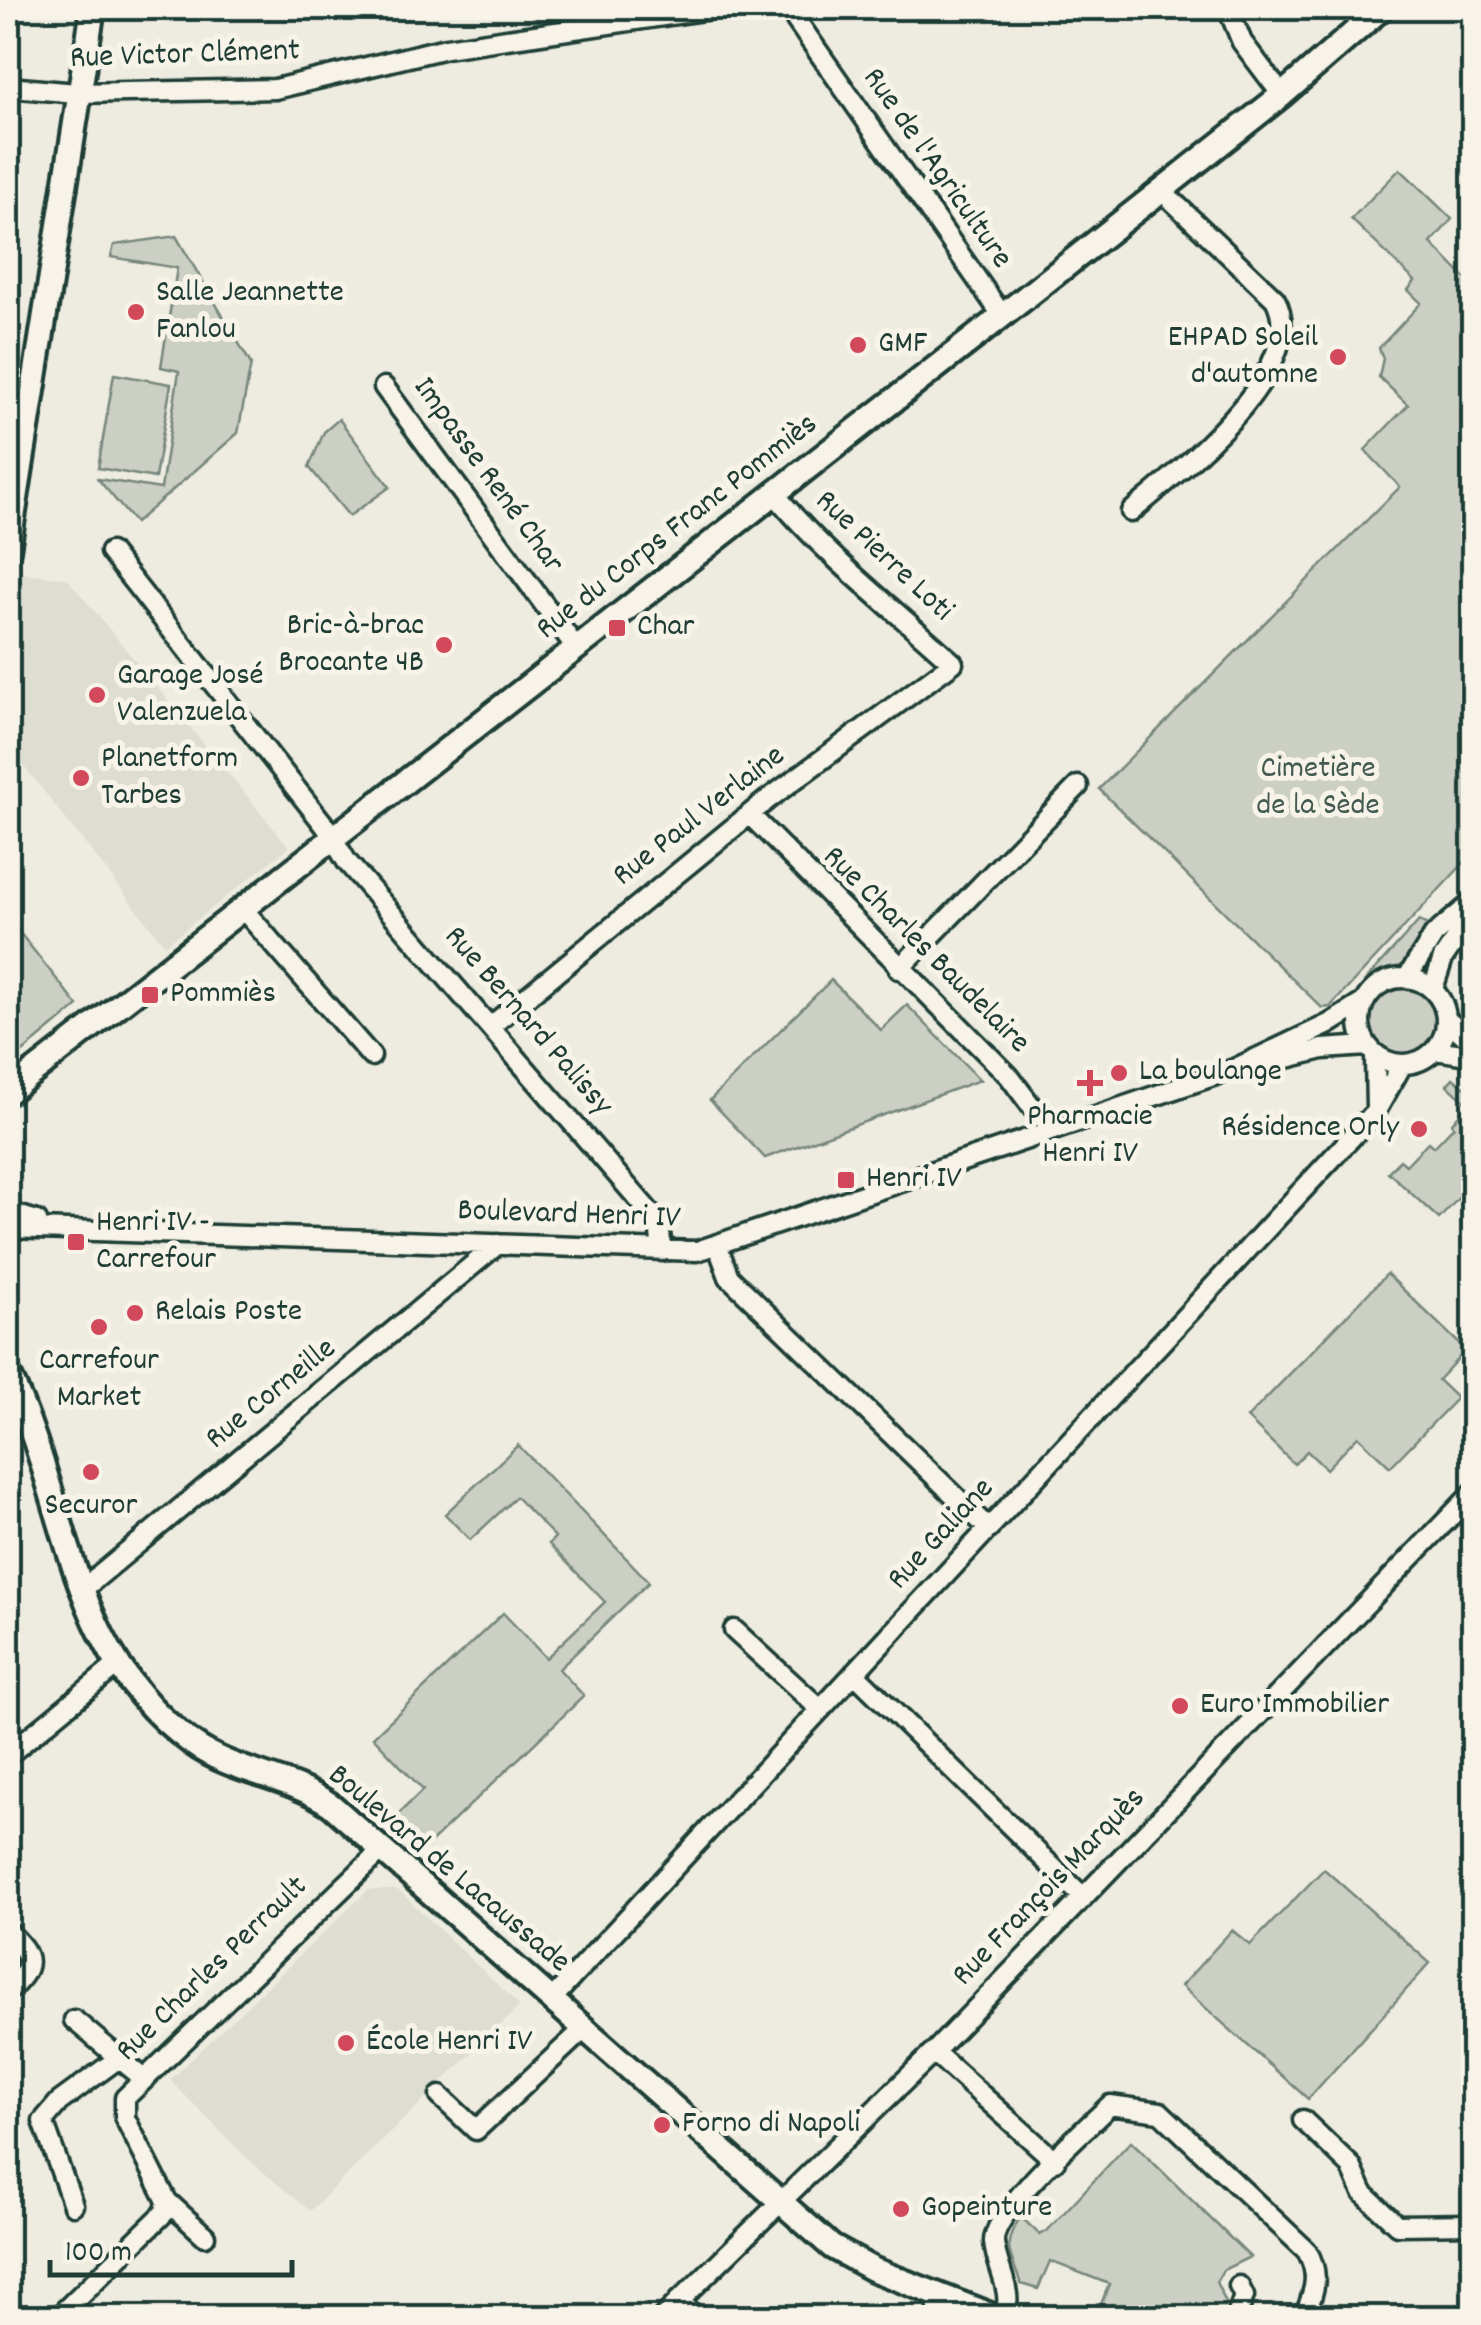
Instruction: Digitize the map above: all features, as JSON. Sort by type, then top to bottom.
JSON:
[{"type":"main road","points":[[71,8],[85,38]]},
{"type":"main road","points":[[8,550],[76,93],[93,8]]},
{"type":"main road","name":"Rue du Corps Franc Pommiès","points":[[8,1092],[1282,95],[1374,10]]},
{"type":"main road","name":"Boulevard de Lacaussade","points":[[8,1373],[15,1417],[96,1631],[117,1665],[190,1742],[214,1756],[310,1791],[383,1850],[777,2202],[843,2254],[1001,2318]]},
{"type":"street","name":"Rue Victor Clément","points":[[8,87],[76,93],[275,89],[446,48],[718,8]]},
{"type":"street","name":"Rue de l'Agriculture","points":[[798,8],[796,20],[1002,315]]},
{"type":"street","points":[[1228,8],[1242,42],[1282,95]]},
{"type":"street","points":[[1131,512],[1241,411],[1276,348],[1283,318],[1275,299],[1160,188]]},
{"type":"street","name":"Impasse René Char","points":[[384,387],[576,648]]},
{"type":"street","name":"Rue Pierre Loti","points":[[774,493],[830,556],[856,574],[953,663]]},
{"type":"street","name":"Rue Bernard Palissy","points":[[110,552],[326,827],[331,841],[659,1223],[662,1251]]},
{"type":"street","name":"Rue Paul Verlaine","points":[[491,1026],[750,815],[953,663]]},
{"type":"street","points":[[899,969],[1078,786]]},
{"type":"street","name":"Rue Charles Baudelaire","points":[[750,815],[1009,1076],[1038,1114],[1060,1128]]},
{"type":"street","points":[[1407,978],[1434,934],[1474,901]]},
{"type":"street","points":[[243,909],[371,1056]]},
{"type":"street","points":[[1432,990],[1444,958],[1474,913]]},
{"type":"street","points":[[1376,1111],[1371,1050],[1360,1025],[1364,1002],[1382,983],[1407,978],[1432,990],[1446,1018],[1474,1044]]},
{"type":"street","name":"Boulevard Henri IV","points":[[8,1228],[52,1226],[697,1251],[1234,1070],[1329,1024],[1364,1002]]},
{"type":"street","points":[[1371,1050],[1402,1064],[1426,1058],[1436,1050],[1446,1018]]},
{"type":"street","name":"Boulevard Henri IV","points":[[1234,1070],[1263,1067],[1324,1050],[1371,1050]]},
{"type":"street","points":[[1436,1050],[1474,1056]]},
{"type":"street","name":"Rue Galiane","points":[[551,2000],[1376,1111],[1402,1064]]},
{"type":"street","name":"Boulevard Henri IV","points":[[8,1212],[52,1226]]},
{"type":"street","name":"Rue Corneille","points":[[82,1590],[498,1244]]},
{"type":"street","points":[[717,1244],[729,1276],[989,1530]]},
{"type":"street","name":"Rue François Marquès","points":[[662,2318],[934,2052],[1474,1492]]},
{"type":"street","points":[[734,1630],[820,1709]]},
{"type":"street","points":[[8,1755],[117,1665]]},
{"type":"street","points":[[854,1673],[1082,1896]]},
{"type":"street","name":"Rue Charles Perrault","points":[[205,2236],[167,2202],[125,2118],[125,2098],[142,2077],[383,1850]]},
{"type":"street","points":[[8,1932],[29,1952],[32,1961],[25,1976],[8,1991]]},
{"type":"street","points":[[74,2020],[142,2077]]},
{"type":"street","points":[[440,2096],[476,2130],[584,2030]]},
{"type":"street","points":[[934,2052],[1055,2161]]},
{"type":"street","points":[[74,2206],[43,2121],[59,2102],[119,2058]]},
{"type":"street","points":[[1001,2318],[1010,2304],[994,2238],[1004,2215],[1110,2106],[1160,2112],[1307,2251],[1317,2269],[1317,2282],[1304,2318]]},
{"type":"street","points":[[1304,2120],[1351,2166],[1363,2194],[1398,2225],[1474,2224]]},
{"type":"street","points":[[57,2318],[164,2212],[167,2202]]},
{"type":"street","points":[[1236,2318],[1244,2296],[1239,2286]]},
{"type":"street","points":[[937,2295],[938,2308],[947,2318]]},
{"type":"street","points":[[679,2300],[697,2318]]},
{"type":"shaded area","points":[[18,572],[67,578],[289,847],[165,945],[8,746],[8,665]]},
{"type":"shaded area","name":"École Henri IV","points":[[368,1890],[398,1890],[520,2006],[310,2211],[248,2159],[170,2080]]},
{"type":"green space","name":"Cimetière de la Sède","points":[[1400,169],[1452,219],[1431,243],[1473,286],[1473,853],[1330,1007],[1322,1008],[1099,789],[1400,487],[1365,450],[1408,405],[1379,377],[1383,358],[1379,348],[1421,303],[1408,290],[1415,281],[1351,219]]},
{"type":"green space","points":[[176,236],[251,364],[238,433],[135,523],[98,479],[161,489],[179,371],[161,367],[177,268],[111,257],[114,245]]},
{"type":"green space","points":[[114,374],[171,384],[155,478],[98,468]]},
{"type":"green space","points":[[339,419],[390,487],[349,516],[309,467],[324,432]]},
{"type":"green space","points":[[8,918],[78,1006],[18,1056],[8,1043]]},
{"type":"green space","points":[[1419,921],[1428,925],[1401,968],[1384,972],[1367,985],[1364,982]]},
{"type":"green space","points":[[831,980],[881,1030],[907,1005],[980,1080],[765,1158],[710,1100]]},
{"type":"green space","points":[[1405,985],[1419,987],[1430,995],[1438,1006],[1438,1034],[1430,1045],[1419,1053],[1405,1055],[1391,1053],[1380,1045],[1372,1034],[1370,1020],[1372,1006],[1380,995],[1391,987]]},
{"type":"green space","points":[[1453,1078],[1473,1094],[1473,1194],[1467,1189],[1439,1219],[1388,1172],[1400,1160],[1406,1165],[1428,1142],[1434,1147],[1454,1126],[1452,1123],[1468,1104],[1447,1085]]},
{"type":"green space","points":[[1387,1274],[1466,1350],[1438,1380],[1457,1398],[1390,1467],[1358,1436],[1326,1469],[1307,1451],[1294,1464],[1247,1418]]},
{"type":"green space","points":[[518,1445],[649,1582],[559,1669],[584,1696],[418,1855],[388,1824],[423,1790],[373,1737],[503,1613],[546,1658],[605,1602],[549,1544],[555,1537],[516,1497],[470,1540],[445,1514]]},
{"type":"green space","points":[[1324,1869],[1430,1963],[1308,2099],[1181,1986],[1232,1930],[1250,1945]]},
{"type":"green space","points":[[1131,2141],[1250,2257],[1223,2270],[1216,2282],[1230,2311],[1228,2317],[1096,2317],[1109,2284],[1050,2261],[1038,2289],[1021,2284],[1009,2242],[1021,2217],[1040,2235],[1047,2231]]},
{"type":"place","name":"Salle Jeannette Fanlou","points":[[136,312]]},
{"type":"place","name":"GMF","points":[[858,345]]},
{"type":"place","name":"EHPAD Soleil d'automne","points":[[1338,357]]},
{"type":"place","name":"Char","points":[[617,628]]},
{"type":"place","name":"Bric-à-brac Brocante 4B","points":[[444,645]]},
{"type":"place","name":"Garage José Valenzuela","points":[[97,695]]},
{"type":"place","name":"Planetform Tarbes","points":[[81,778]]},
{"type":"place","name":"Pommiès","points":[[150,995]]},
{"type":"place","name":"La boulange","points":[[1119,1073]]},
{"type":"place","name":"Pharmacie Henri IV","points":[[1090,1083]]},
{"type":"place","name":"Résidence Orly","points":[[1419,1129]]},
{"type":"place","name":"Henri IV","points":[[846,1180]]},
{"type":"place","name":"Henri IV - Carrefour","points":[[76,1242]]},
{"type":"place","name":"Relais Poste","points":[[135,1313]]},
{"type":"place","name":"Carrefour Market","points":[[99,1327]]},
{"type":"place","name":"Securor","points":[[91,1472]]},
{"type":"place","name":"Euro Immobilier","points":[[1180,1706]]},
{"type":"place","name":"École Henri IV","points":[[346,2043]]},
{"type":"place","name":"Forno di Napoli","points":[[662,2125]]},
{"type":"place","name":"Gopeinture","points":[[901,2209]]}]
